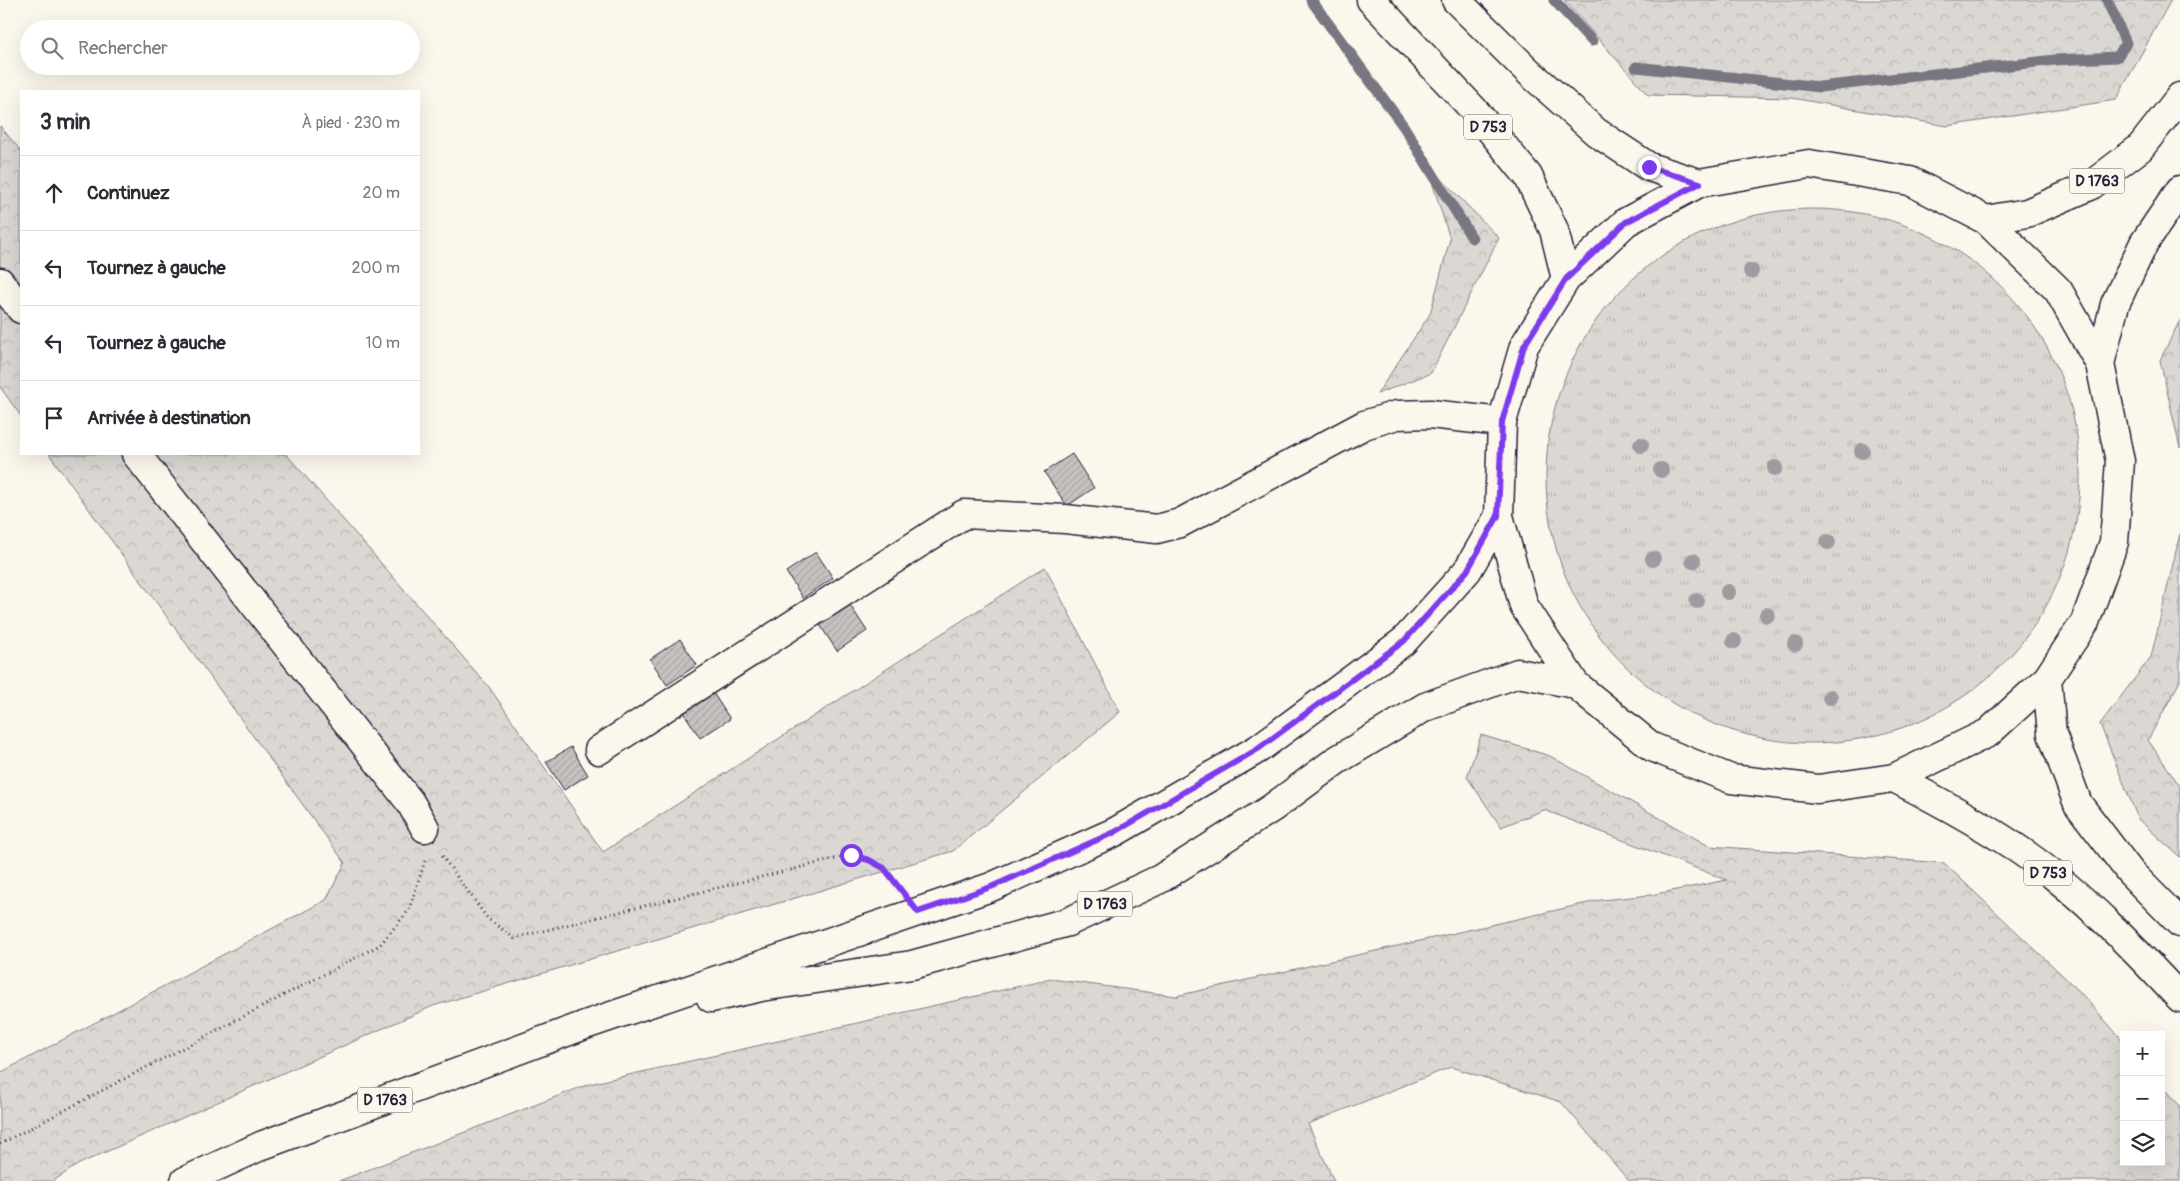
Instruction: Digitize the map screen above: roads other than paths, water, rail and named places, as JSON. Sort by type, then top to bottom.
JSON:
[{"type":"main road","name":"D 753","points":[[1371,0],[1475,112],[1528,176],[1554,230],[1566,279]]},
{"type":"main road","points":[[1456,0],[1530,73],[1596,132],[1649,167],[1700,183]]},
{"type":"main road","name":"D 1763","points":[[1986,220],[2027,213],[2090,186],[2140,148],[2180,97]]},
{"type":"main road","points":[[1809,164],[1910,181],[1986,220],[2058,290],[2100,364],[2120,461],[2114,542],[2085,622],[2046,679],[1988,733],[1894,778],[1818,789],[1731,779],[1652,747],[1575,684],[1524,606],[1498,516],[1502,422],[1524,346],[1566,279],[1626,222],[1700,183],[1809,164]]},
{"type":"main road","points":[[2100,364],[2115,304],[2144,243],[2180,190]]},
{"type":"main road","points":[[0,282],[20,308]]},
{"type":"main road","points":[[599,750],[964,514],[1065,519],[1157,530],[1180,523],[1364,425],[1397,415],[1430,414],[1502,422]]},
{"type":"main road","points":[[137,455],[410,802],[425,828]]},
{"type":"main road","name":"D 1763","points":[[185,1181],[263,1145],[588,1024],[991,887],[1115,832],[1258,749],[1404,641],[1467,571],[1498,516]]},
{"type":"main road","name":"D 1763","points":[[588,1024],[761,987],[912,965],[1068,922],[1160,879],[1272,808],[1337,760],[1425,707],[1518,673],[1575,684]]},
{"type":"main road","points":[[2046,679],[2052,734],[2078,804],[2130,872],[2180,923]]},
{"type":"main road","name":"D 753","points":[[1894,778],[1951,808],[2028,856],[2114,929],[2180,998]]},
{"type":"waterway","points":[[1311,0],[1404,127],[1472,238]]},
{"type":"waterway","points":[[1554,0],[1592,41]]},
{"type":"waterway","points":[[1636,67],[1820,87],[2055,60],[2117,57],[2126,43],[2107,0]]}]
